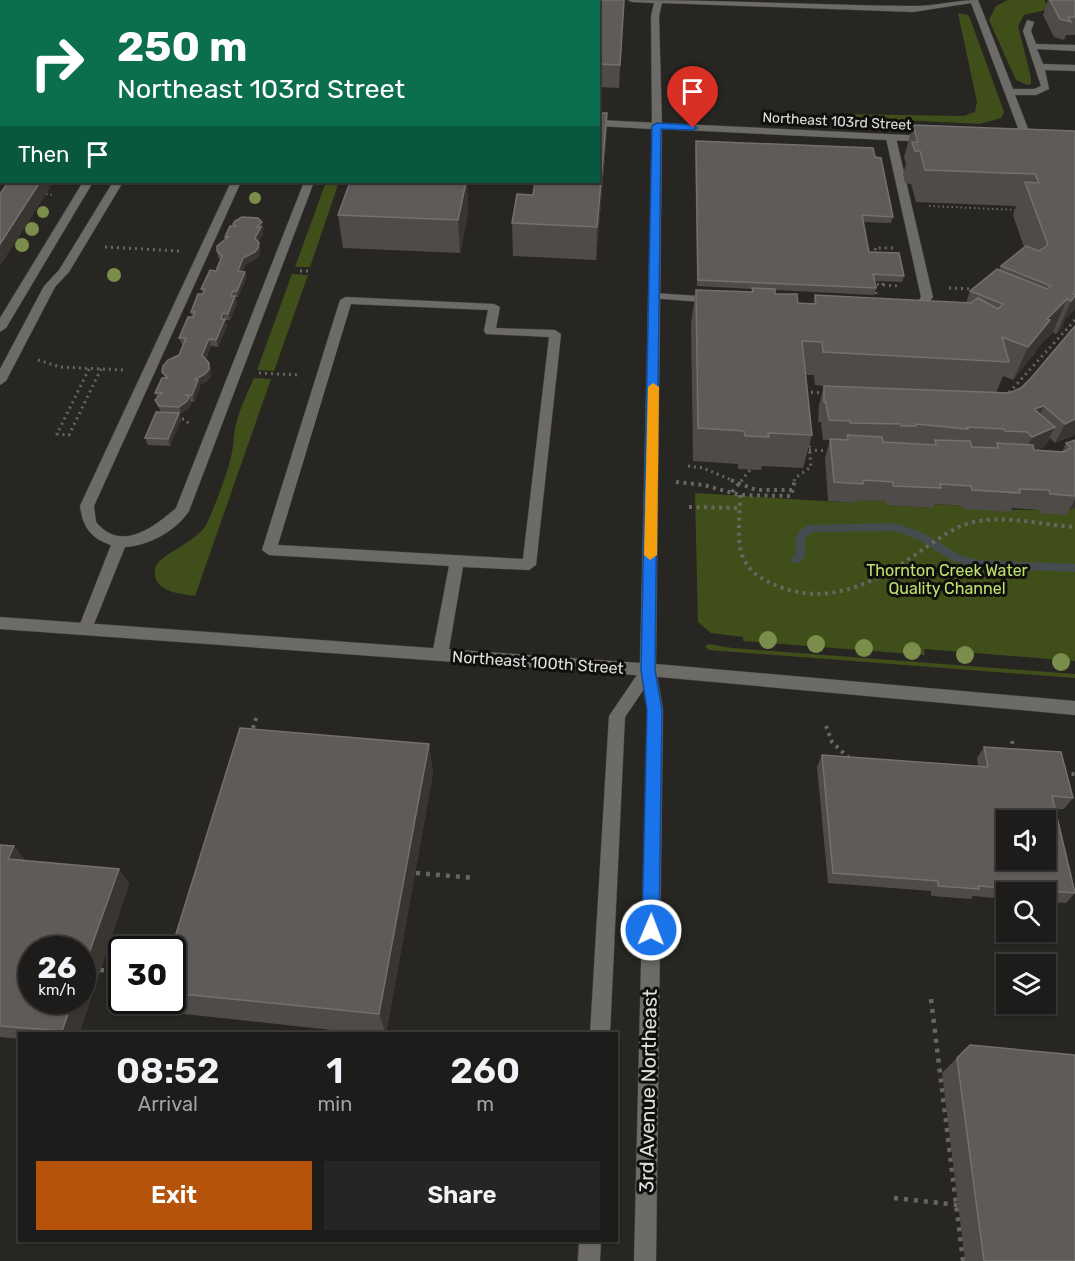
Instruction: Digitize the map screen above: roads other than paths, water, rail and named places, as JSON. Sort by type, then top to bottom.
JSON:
[{"type":"street","points":[[632,0],[913,9],[973,0],[1029,144]]},
{"type":"street","name":"3rd Avenue Northeast","points":[[645,1261],[655,710],[648,670],[657,126],[655,16],[658,2]]},
{"type":"street","points":[[1009,92],[1043,90],[1046,87],[1027,32],[1030,22]]},
{"type":"street","points":[[1033,46],[1075,48]]},
{"type":"street","points":[[1040,67],[1075,68]]},
{"type":"street","name":"Northeast 103rd Street","points":[[600,123],[937,140]]},
{"type":"street","points":[[891,138],[927,297],[926,302],[914,308],[897,308]]},
{"type":"street","points":[[1018,144],[1041,145]]},
{"type":"street","points":[[0,328],[87,183]]},
{"type":"street","points":[[0,381],[50,286],[63,272],[117,183]]},
{"type":"street","points":[[236,183],[87,506],[90,524],[102,535],[119,543],[142,539],[165,526],[182,511],[309,183]]},
{"type":"street","points":[[654,297],[731,300]]},
{"type":"street","points":[[346,300],[494,308],[490,331],[555,334],[529,565],[457,561],[269,550],[346,300]]},
{"type":"street","points":[[85,629],[119,543]]},
{"type":"street","points":[[440,655],[457,561]]},
{"type":"street","name":"Northeast 100th Street","points":[[0,623],[648,670],[1075,708]]},
{"type":"street","points":[[600,1032],[617,716],[648,670]]},
{"type":"street","points":[[589,1261],[590,1242]]},
{"type":"waterway","points":[[795,560],[801,555],[801,536],[811,528],[896,527],[922,537],[957,558],[980,564],[1075,568]]},
{"type":"park label","name":"Thornton Creek Water Quality Channel","points":[[947,579]]}]
